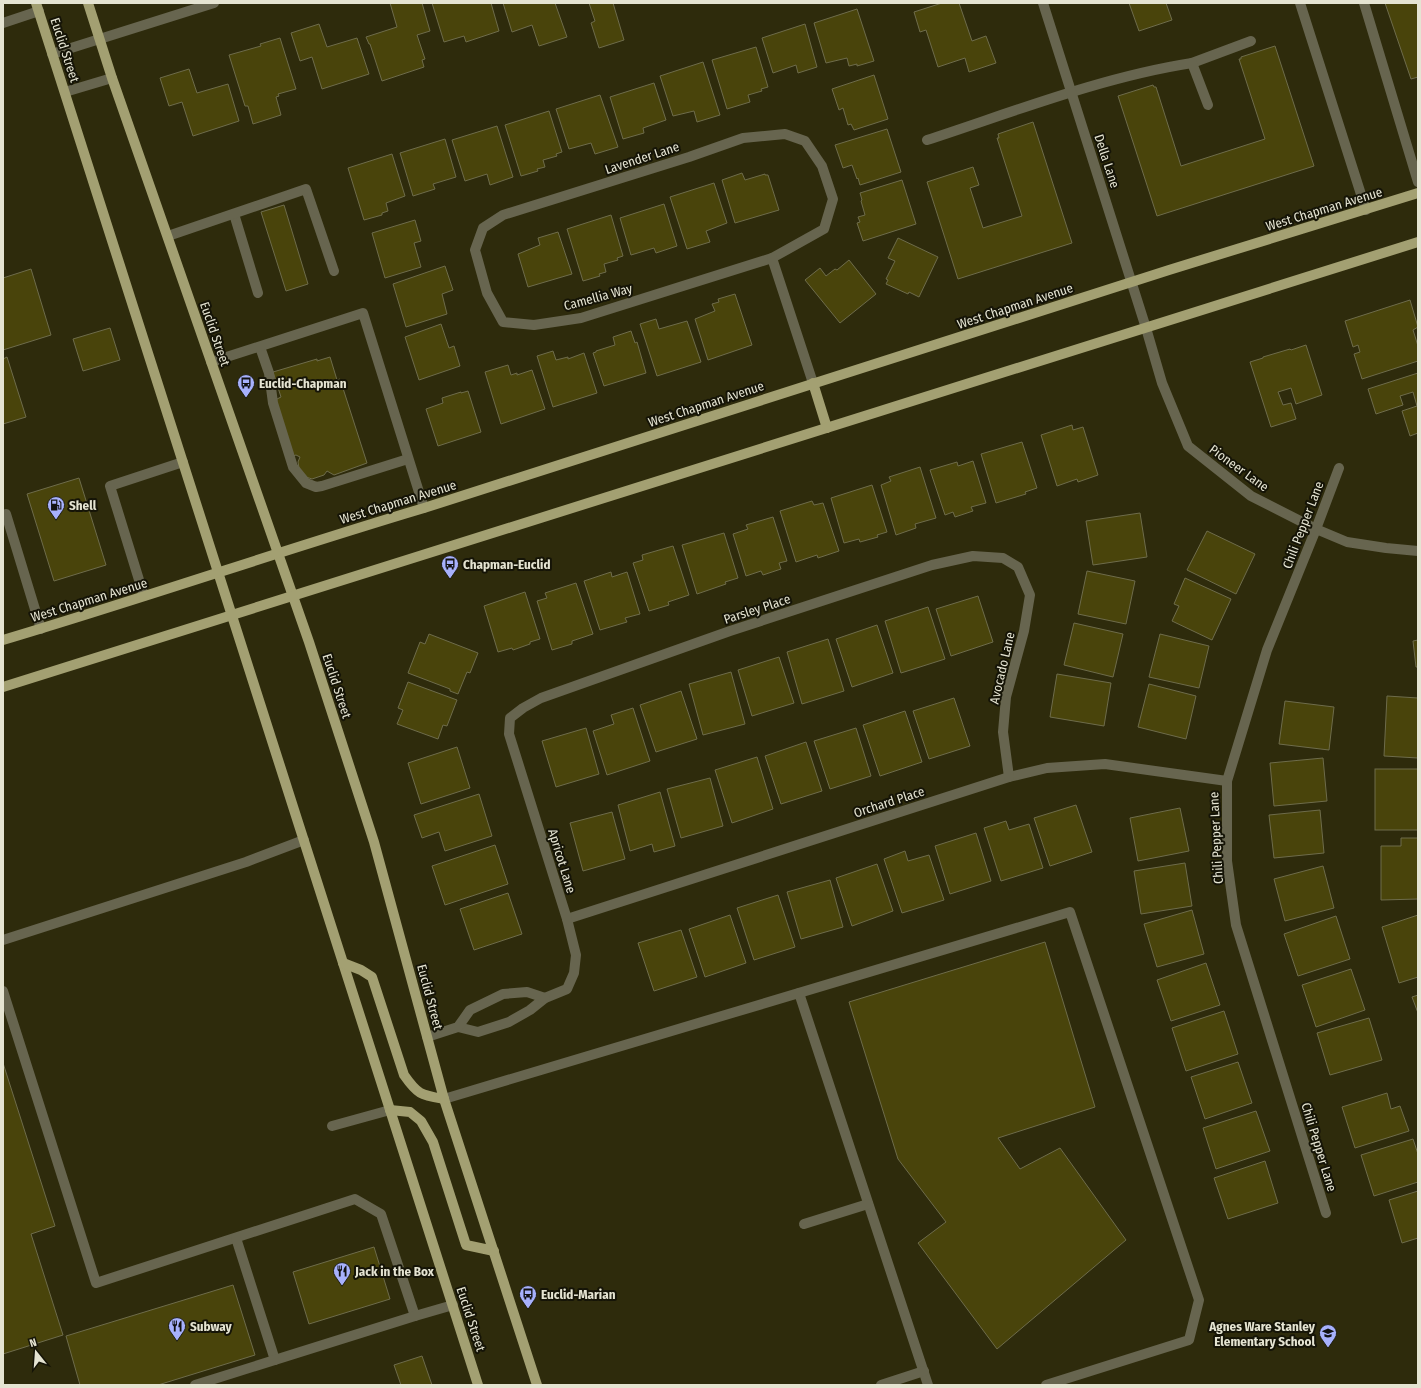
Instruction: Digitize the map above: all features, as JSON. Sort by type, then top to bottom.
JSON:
[{"type":"main road","name":"Euclid Street","points":[[88,3],[112,78],[168,236],[210,362],[293,596],[374,842],[444,1099],[537,1385]]},
{"type":"main road","name":"Euclid Street","points":[[37,7],[478,1385]]},
{"type":"main road","name":"West Chapman Avenue","points":[[3,640],[424,508],[1131,282],[1418,194]]},
{"type":"main road","points":[[3,688],[1418,242]]},
{"type":"main road","points":[[812,383],[827,428]]},
{"type":"main road","points":[[343,963],[361,970],[372,977],[404,1075],[412,1087],[423,1095],[444,1099]]},
{"type":"main road","points":[[390,1110],[410,1112],[421,1121],[433,1142],[466,1245],[494,1251]]},
{"type":"street","points":[[52,54],[214,3]]},
{"type":"street","name":"Della Lane","points":[[1043,3],[1146,328]]},
{"type":"street","points":[[1300,3],[1366,210]]},
{"type":"street","points":[[1364,3],[1418,182]]},
{"type":"street","points":[[3,23],[37,7]]},
{"type":"street","points":[[927,140],[1071,92],[1161,68],[1192,63],[1251,41]]},
{"type":"street","points":[[1192,63],[1208,105]]},
{"type":"street","points":[[65,92],[112,78]]},
{"type":"street","name":"Lavender Lane","points":[[475,250],[484,228],[503,215],[689,157],[743,138],[785,134],[805,141],[822,166]]},
{"type":"street","name":"Camellia Way","points":[[475,250],[487,294],[503,322],[534,325],[582,318],[772,258],[824,229],[833,199],[822,166]]},
{"type":"street","points":[[168,236],[306,189],[334,271]]},
{"type":"street","points":[[234,214],[258,293]]},
{"type":"street","points":[[772,258],[812,383]]},
{"type":"street","points":[[210,362],[363,313],[424,508]]},
{"type":"street","name":"Pioneer Lane","points":[[1146,328],[1162,383],[1188,446],[1251,496],[1316,529],[1347,542],[1418,551]]},
{"type":"street","points":[[260,346],[269,372],[273,403],[293,467],[306,482],[316,487],[322,486],[408,459]]},
{"type":"street","points":[[144,596],[110,486],[183,462]]},
{"type":"street","name":"Chili Pepper Lane","points":[[1326,1213],[1236,925],[1227,861],[1226,782],[1267,650],[1339,468]]},
{"type":"street","points":[[6,514],[41,628]]},
{"type":"street","name":"Parsley Place","points":[[510,718],[523,708],[549,696],[730,631],[932,566],[973,556],[1003,558],[1018,567]]},
{"type":"street","name":"Avocado Lane","points":[[1009,776],[1003,732],[1006,697],[1024,631],[1030,595],[1018,567]]},
{"type":"street","name":"Apricot Lane","points":[[458,1027],[478,1032],[509,1022],[530,1010],[544,998],[567,989],[574,972],[576,955],[567,919],[509,734],[510,718]]},
{"type":"street","name":"Orchard Place","points":[[567,919],[1009,776],[1047,768],[1106,764],[1226,782]]},
{"type":"street","points":[[3,940],[246,862],[304,840]]},
{"type":"street","points":[[444,1099],[1070,912],[1199,1300],[1189,1340],[1046,1385]]},
{"type":"street","points":[[3,991],[96,1283],[355,1199],[381,1214],[415,1316]]},
{"type":"street","points":[[427,1037],[458,1027],[470,1010],[503,994],[527,992],[544,998]]},
{"type":"street","points":[[799,993],[928,1385]]},
{"type":"street","points":[[332,1126],[390,1110]]},
{"type":"street","points":[[804,1224],[868,1204]]},
{"type":"street","points":[[236,1238],[275,1360]]},
{"type":"street","points":[[195,1385],[453,1305]]},
{"type":"street","points":[[881,1385],[924,1372]]},
{"type":"building","points":[[390,3],[422,3],[430,31],[417,35],[425,59],[422,60],[424,67],[382,81],[370,44],[366,37],[397,27]]},
{"type":"building","points":[[432,3],[491,3],[499,31],[466,42],[464,36],[444,42]]},
{"type":"building","points":[[503,3],[555,3],[567,37],[539,46],[532,25],[512,32]]},
{"type":"building","points":[[589,3],[613,3],[624,40],[599,48],[591,23],[595,21]]},
{"type":"building","points":[[942,3],[959,3],[972,41],[986,36],[996,63],[969,72],[965,58],[938,67],[926,30],[920,32],[914,12]]},
{"type":"building","points":[[1129,3],[1166,3],[1172,20],[1139,31]]},
{"type":"building","points":[[1385,3],[1418,3],[1418,77],[1411,79]]},
{"type":"building","points":[[857,9],[874,61],[857,66],[857,64],[849,66],[847,58],[826,63],[814,23]]},
{"type":"building","points":[[319,24],[327,47],[357,38],[369,74],[322,89],[312,57],[300,61],[291,33]]},
{"type":"building","points":[[805,24],[817,67],[798,73],[796,65],[773,73],[762,38]]},
{"type":"building","points":[[280,38],[296,89],[278,94],[279,96],[276,97],[281,115],[253,124],[248,106],[245,106],[229,55],[261,46],[260,44]]},
{"type":"building","points":[[1275,46],[1314,166],[1157,216],[1118,96],[1153,85],[1156,87],[1181,166],[1265,139],[1239,59],[1241,59],[1241,57]]},
{"type":"building","points":[[756,47],[768,87],[761,89],[762,91],[748,95],[750,102],[727,109],[712,60]]},
{"type":"building","points":[[703,62],[720,115],[697,122],[694,111],[673,116],[660,76]]},
{"type":"building","points":[[189,69],[197,93],[228,84],[239,121],[193,136],[182,102],[169,106],[160,78]]},
{"type":"building","points":[[874,75],[888,119],[854,130],[851,124],[848,125],[843,108],[839,110],[832,89]]},
{"type":"building","points":[[654,83],[666,120],[643,128],[644,133],[623,139],[610,97]]},
{"type":"building","points":[[600,95],[618,147],[595,154],[591,143],[569,149],[556,109]]},
{"type":"building","points":[[549,111],[562,152],[556,154],[557,156],[543,160],[545,167],[537,169],[538,171],[521,176],[505,125]]},
{"type":"building","points":[[1033,122],[1072,243],[958,279],[927,182],[973,167],[979,185],[970,188],[983,228],[1022,216],[997,138],[999,138],[998,134]]},
{"type":"building","points":[[497,126],[513,177],[490,185],[487,174],[465,181],[452,140]]},
{"type":"building","points":[[887,129],[901,172],[860,185],[852,165],[843,168],[835,145]]},
{"type":"building","points":[[445,139],[456,177],[433,184],[435,189],[413,196],[400,153]]},
{"type":"building","points":[[392,154],[405,196],[386,203],[388,211],[382,213],[382,215],[364,220],[348,168]]},
{"type":"building","points":[[742,173],[745,180],[765,174],[768,175],[779,210],[735,223],[722,180]]},
{"type":"building","points":[[902,180],[916,224],[863,241],[857,223],[860,222],[858,217],[865,215],[860,193]]},
{"type":"building","points":[[714,183],[727,223],[706,231],[710,242],[687,249],[670,197]]},
{"type":"building","points":[[664,204],[677,246],[656,253],[654,248],[631,255],[620,218]]},
{"type":"building","points":[[284,205],[308,284],[286,291],[261,212]]},
{"type":"building","points":[[611,215],[623,256],[617,258],[618,260],[604,264],[606,272],[599,274],[600,276],[583,281],[567,229]]},
{"type":"building","points":[[415,220],[421,241],[414,243],[421,267],[385,278],[372,233]]},
{"type":"building","points":[[558,232],[572,274],[528,287],[518,254],[540,245],[538,238]]},
{"type":"building","points":[[898,238],[938,257],[919,297],[909,292],[908,294],[886,284],[888,280],[886,279],[895,261],[888,258]]},
{"type":"building","points":[[849,260],[876,294],[840,323],[805,280],[820,268],[826,276],[835,269],[837,270]]},
{"type":"building","points":[[445,266],[453,290],[442,294],[447,314],[406,327],[393,284]]},
{"type":"building","points":[[31,269],[51,335],[3,350],[3,278]]},
{"type":"building","points":[[735,294],[752,345],[708,360],[695,319],[715,311],[712,304],[719,302],[718,299]]},
{"type":"building","points":[[1410,300],[1418,327],[1413,330],[1418,346],[1418,361],[1362,379],[1354,354],[1360,352],[1358,345],[1353,347],[1345,321]]},
{"type":"building","points":[[656,319],[659,329],[687,321],[701,362],[657,376],[640,324]]},
{"type":"building","points":[[441,324],[449,348],[454,346],[460,366],[419,380],[405,337]]},
{"type":"building","points":[[110,328],[120,360],[83,371],[73,339]]},
{"type":"building","points":[[631,331],[635,343],[637,342],[646,373],[604,386],[593,353],[615,345],[613,337]]},
{"type":"building","points":[[1306,345],[1322,395],[1296,404],[1291,388],[1278,392],[1283,405],[1291,403],[1296,419],[1271,427],[1250,362]]},
{"type":"building","points":[[553,351],[556,360],[568,357],[568,359],[584,353],[597,393],[553,407],[537,356]]},
{"type":"building","points":[[7,357],[26,417],[3,424],[3,359]]},
{"type":"building","points":[[330,357],[337,380],[340,379],[367,463],[334,475],[327,471],[324,475],[312,479],[306,477],[299,468],[298,462],[300,457],[296,455],[293,456],[275,400],[281,397],[273,372],[317,359],[317,361]]},
{"type":"building","points":[[508,365],[511,375],[517,373],[517,375],[532,370],[545,409],[501,424],[485,372]]},
{"type":"building","points":[[1418,373],[1418,433],[1410,436],[1402,411],[1417,406],[1413,392],[1400,396],[1403,405],[1376,414],[1368,389]]},
{"type":"building","points":[[468,391],[481,432],[438,446],[426,409],[443,403],[442,398]]},
{"type":"building","points":[[1072,425],[1073,430],[1083,427],[1098,475],[1078,482],[1077,479],[1057,486],[1041,435]]},
{"type":"building","points":[[1022,442],[1037,488],[1025,492],[1026,494],[996,503],[981,454]]},
{"type":"building","points":[[973,461],[986,503],[971,507],[973,511],[955,517],[953,512],[945,515],[930,470],[957,462],[958,466]]},
{"type":"building","points":[[920,467],[936,518],[915,524],[916,528],[896,535],[881,485],[891,481],[889,477]]},
{"type":"building","points":[[79,478],[106,565],[54,581],[27,494]]},
{"type":"building","points":[[872,485],[887,532],[877,535],[878,537],[860,542],[859,539],[844,543],[831,498]]},
{"type":"building","points":[[812,501],[814,505],[823,503],[839,551],[818,558],[817,555],[796,562],[780,511]]},
{"type":"building","points":[[1140,513],[1147,557],[1093,565],[1086,521]]},
{"type":"building","points":[[773,517],[787,561],[779,563],[781,569],[763,575],[761,571],[746,576],[733,534],[748,529],[746,525]]},
{"type":"building","points":[[1207,531],[1255,554],[1236,594],[1187,570]]},
{"type":"building","points":[[724,533],[738,578],[725,582],[726,584],[697,594],[682,545]]},
{"type":"building","points":[[673,546],[689,595],[668,602],[669,605],[649,611],[633,563],[643,560],[642,555]]},
{"type":"building","points":[[1087,571],[1135,581],[1126,624],[1078,614]]},
{"type":"building","points":[[611,572],[612,577],[627,572],[640,614],[625,618],[627,622],[600,630],[584,581]]},
{"type":"building","points":[[1185,578],[1231,599],[1212,640],[1172,621],[1179,606],[1174,604]]},
{"type":"building","points":[[576,583],[593,634],[572,641],[572,644],[552,650],[537,601],[547,598],[545,593]]},
{"type":"building","points":[[525,592],[540,639],[513,650],[512,648],[498,652],[484,606]]},
{"type":"building","points":[[978,596],[993,642],[951,656],[936,609]]},
{"type":"building","points":[[928,607],[945,659],[901,673],[885,621]]},
{"type":"building","points":[[1074,623],[1123,634],[1113,677],[1064,665]]},
{"type":"building","points":[[877,625],[893,673],[852,687],[836,639]]},
{"type":"building","points":[[429,634],[478,653],[470,673],[467,672],[458,694],[450,691],[450,689],[408,673],[420,642],[425,644]]},
{"type":"building","points":[[1160,634],[1209,646],[1199,688],[1149,677]]},
{"type":"building","points":[[828,639],[844,691],[802,704],[787,652]]},
{"type":"building","points":[[1418,640],[1418,667],[1416,667],[1413,641]]},
{"type":"building","points":[[779,657],[794,703],[752,716],[738,670]]},
{"type":"building","points":[[731,672],[745,724],[703,735],[689,684]]},
{"type":"building","points":[[1057,674],[1111,683],[1104,726],[1050,717]]},
{"type":"building","points":[[408,682],[457,700],[447,726],[443,725],[438,739],[397,724],[403,710],[398,708]]},
{"type":"building","points":[[1149,684],[1196,696],[1186,739],[1138,727]]},
{"type":"building","points":[[681,691],[697,739],[656,752],[640,705]]},
{"type":"building","points":[[1387,696],[1418,698],[1418,758],[1384,756]]},
{"type":"building","points":[[954,698],[970,746],[929,759],[913,711]]},
{"type":"building","points":[[1285,701],[1334,707],[1329,750],[1279,744]]},
{"type":"building","points":[[633,708],[650,761],[607,775],[593,731],[614,724],[611,715]]},
{"type":"building","points":[[905,711],[922,762],[880,776],[863,725]]},
{"type":"building","points":[[586,728],[599,774],[556,787],[542,741]]},
{"type":"building","points":[[856,728],[871,776],[830,789],[814,741]]},
{"type":"building","points":[[806,742],[822,791],[781,804],[765,756]]},
{"type":"building","points":[[457,747],[470,788],[421,804],[408,763]]},
{"type":"building","points":[[757,757],[773,809],[732,823],[715,770]]},
{"type":"building","points":[[1323,758],[1327,801],[1274,806],[1270,763]]},
{"type":"building","points":[[1375,769],[1418,769],[1418,830],[1375,830]]},
{"type":"building","points":[[710,778],[723,826],[681,838],[667,789]]},
{"type":"building","points":[[660,792],[675,846],[654,852],[652,844],[630,851],[618,805]]},
{"type":"building","points":[[479,794],[492,836],[445,851],[439,832],[422,838],[414,815]]},
{"type":"building","points":[[1076,805],[1092,852],[1050,866],[1034,818]]},
{"type":"building","points":[[1180,808],[1189,851],[1138,861],[1130,818]]},
{"type":"building","points":[[1320,810],[1324,853],[1274,858],[1269,815]]},
{"type":"building","points":[[612,812],[625,859],[583,871],[570,823]]},
{"type":"building","points":[[1006,821],[1009,830],[1029,824],[1043,868],[1001,881],[984,828]]},
{"type":"building","points":[[976,833],[991,881],[950,894],[935,846]]},
{"type":"building","points":[[1401,838],[1418,838],[1418,899],[1381,900],[1381,846],[1401,846]]},
{"type":"building","points":[[495,845],[508,884],[445,905],[432,866]]},
{"type":"building","points":[[905,851],[908,861],[929,855],[944,900],[902,913],[884,859]]},
{"type":"building","points":[[1185,863],[1192,906],[1141,914],[1134,871]]},
{"type":"building","points":[[877,864],[893,911],[852,926],[836,878]]},
{"type":"building","points":[[1323,866],[1334,908],[1285,921],[1274,879]]},
{"type":"building","points":[[830,880],[843,927],[801,939],[787,892]]},
{"type":"building","points":[[508,893],[522,934],[474,950],[460,909]]},
{"type":"building","points":[[778,895],[795,947],[754,960],[737,908]]},
{"type":"building","points":[[1192,910],[1204,954],[1157,967],[1144,924]]},
{"type":"building","points":[[730,915],[746,963],[705,977],[689,929]]},
{"type":"building","points":[[1418,915],[1418,977],[1399,983],[1382,927]]},
{"type":"building","points":[[1336,916],[1350,959],[1298,976],[1284,934]]},
{"type":"building","points":[[681,930],[697,977],[654,991],[638,943]]},
{"type":"building","points":[[1045,942],[1095,1107],[998,1138],[1020,1169],[1060,1148],[1126,1240],[997,1349],[918,1243],[946,1222],[898,1159],[849,1002]]},
{"type":"building","points":[[1206,963],[1220,1005],[1171,1021],[1157,980]]},
{"type":"building","points":[[1351,969],[1365,1010],[1316,1027],[1302,985]]},
{"type":"building","points":[[1418,995],[1418,1013],[1412,997]]},
{"type":"building","points":[[1224,1011],[1238,1054],[1186,1071],[1172,1028]]},
{"type":"building","points":[[1369,1018],[1382,1060],[1330,1075],[1317,1033]]},
{"type":"building","points":[[1238,1062],[1252,1103],[1205,1119],[1191,1077]]},
{"type":"building","points":[[3,1063],[55,1226],[31,1234],[63,1335],[3,1354]]},
{"type":"building","points":[[1387,1093],[1391,1109],[1400,1106],[1409,1131],[1355,1148],[1342,1107]]},
{"type":"building","points":[[1256,1111],[1270,1151],[1216,1169],[1203,1128]]},
{"type":"building","points":[[1413,1139],[1418,1154],[1418,1182],[1374,1196],[1361,1155]]},
{"type":"building","points":[[1265,1161],[1278,1203],[1228,1219],[1214,1178]]},
{"type":"building","points":[[1418,1191],[1418,1238],[1402,1243],[1389,1200]]},
{"type":"building","name":"Jack in the Box","points":[[374,1247],[390,1299],[309,1324],[293,1272]]},
{"type":"building","points":[[233,1285],[255,1355],[158,1385],[80,1385],[66,1336]]},
{"type":"building","points":[[422,1356],[432,1385],[401,1385],[394,1365]]},
{"type":"place","name":"Euclid-Chapman","points":[[246,398]]},
{"type":"place","name":"Shell","points":[[56,520]]},
{"type":"place","name":"Chapman-Euclid","points":[[450,579]]},
{"type":"place","name":"Jack in the Box","points":[[342,1286]]},
{"type":"place","name":"Euclid-Marian","points":[[528,1309]]},
{"type":"place","name":"Subway","points":[[177,1341]]},
{"type":"place","name":"Agnes Ware Stanley Elementary School","points":[[1328,1348]]}]
